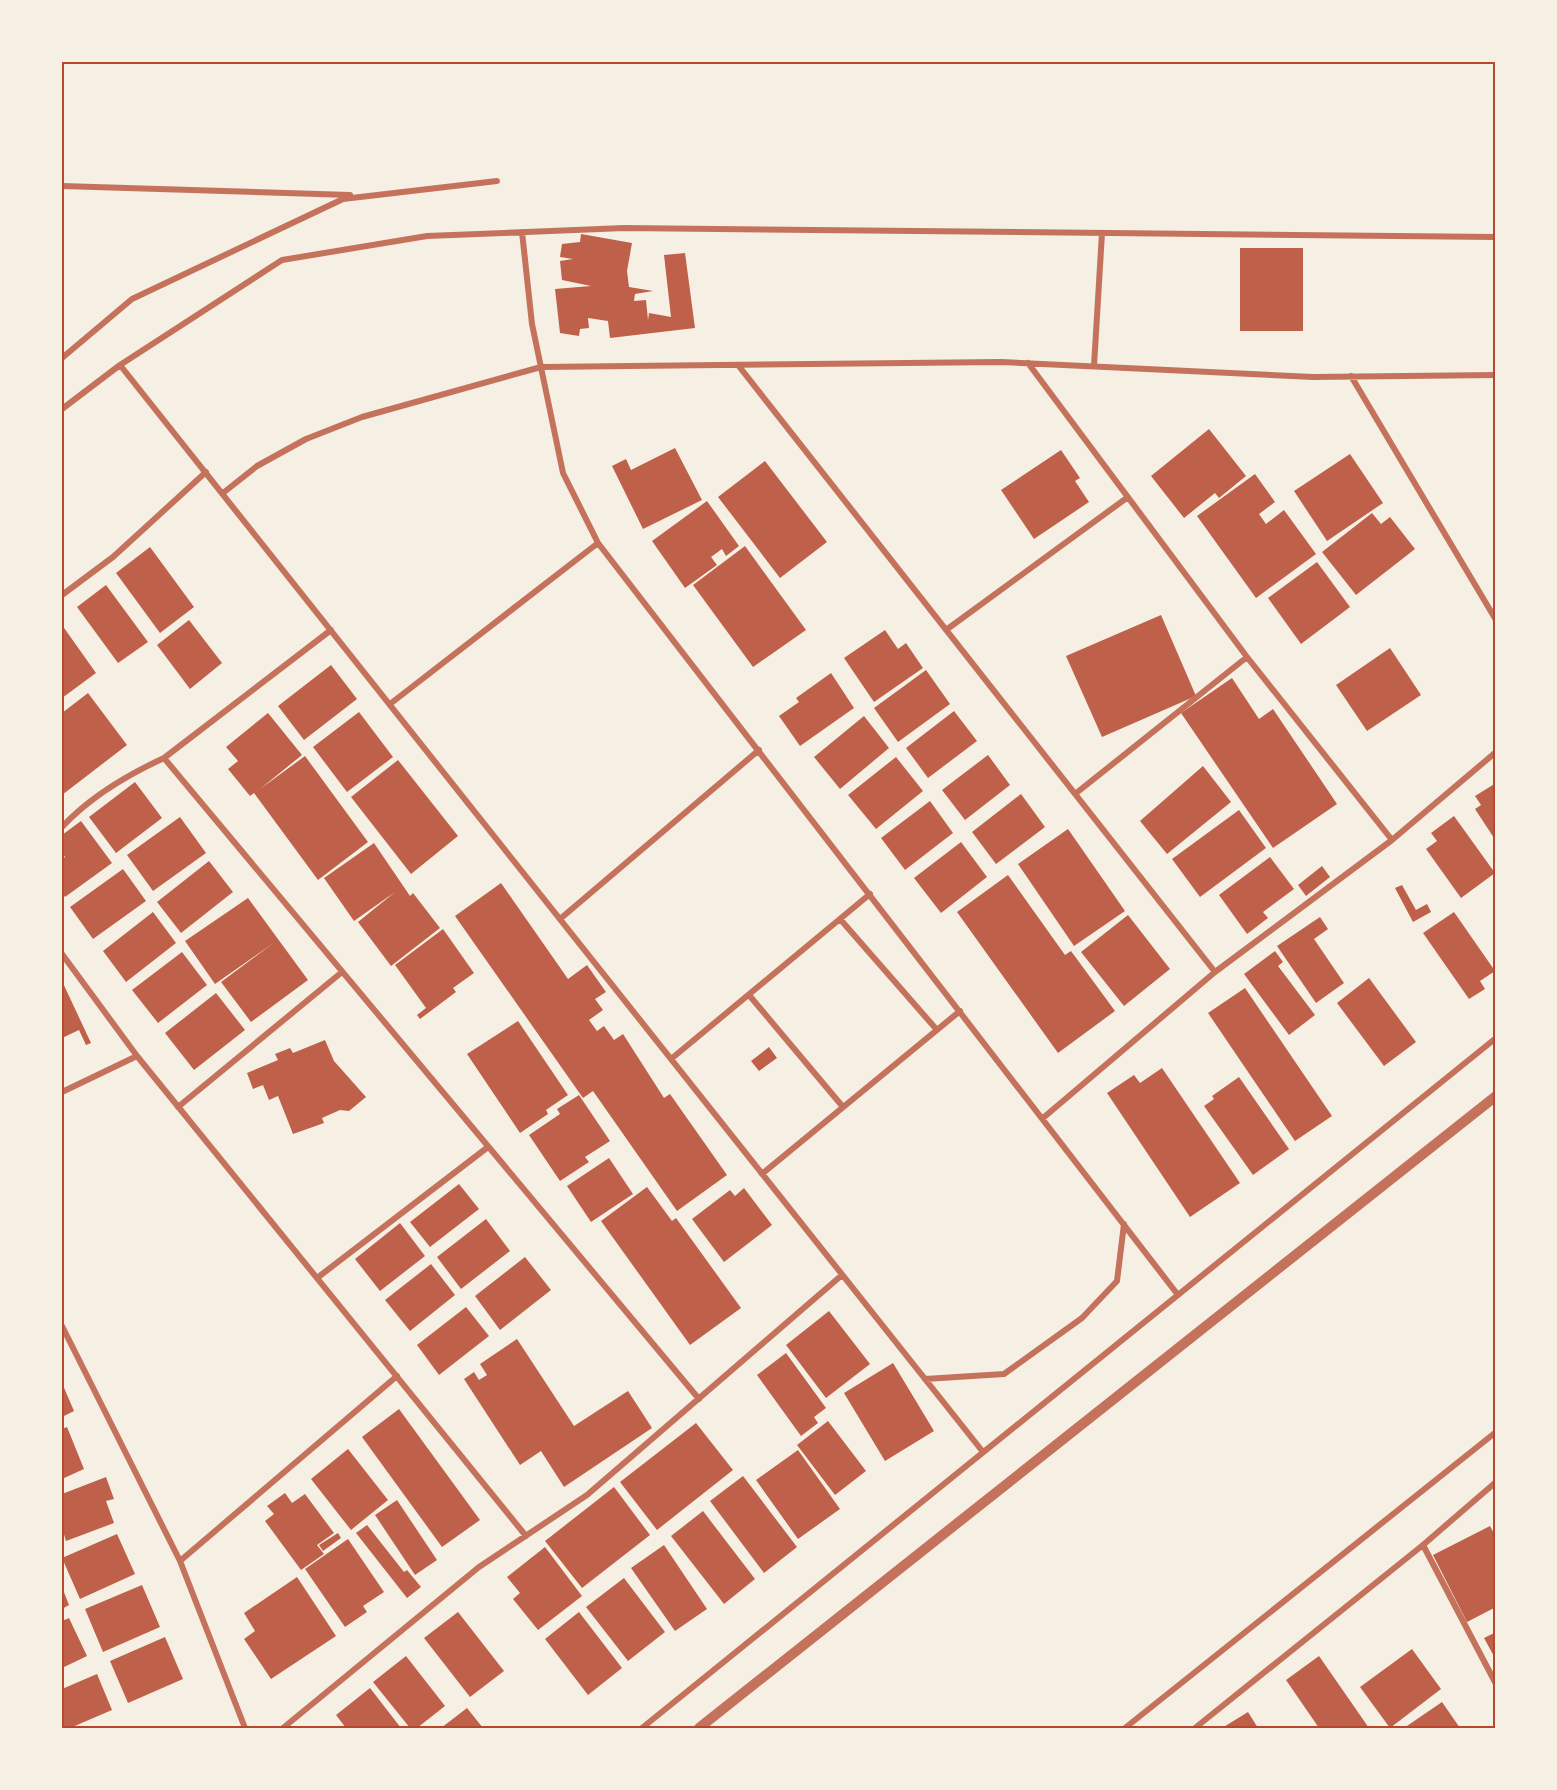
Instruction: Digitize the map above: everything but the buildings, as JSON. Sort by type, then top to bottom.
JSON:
[{"type":"street","points":[[62,358],[132,299],[343,199],[497,181]]},
{"type":"street","points":[[62,186],[371,195]]},
{"type":"street","points":[[62,409],[120,365],[282,260],[427,236],[624,228],[1496,237]]},
{"type":"street","points":[[522,232],[532,324],[563,473],[598,543],[1178,1295]]},
{"type":"street","points":[[1094,366],[1102,233]]},
{"type":"street","points":[[223,494],[257,466],[306,439],[362,417],[541,367],[1028,363],[1351,376],[1496,375]]},
{"type":"street","points":[[1028,363],[1247,657],[1392,840]]},
{"type":"street","points":[[120,365],[983,1452]]},
{"type":"street","points":[[738,365],[1215,972]]},
{"type":"street","points":[[1351,376],[1496,620]]},
{"type":"street","points":[[62,595],[113,557],[206,472]]},
{"type":"street","points":[[946,630],[1128,497]]},
{"type":"street","points":[[390,704],[598,543]]},
{"type":"street","points":[[62,827],[75,813],[138,770],[164,758],[331,630]]},
{"type":"street","points":[[1075,794],[1247,657]]},
{"type":"street","points":[[560,919],[759,750]]},
{"type":"street","points":[[1043,1118],[1215,972],[1392,840],[1496,752]]},
{"type":"street","points":[[164,758],[699,1399]]},
{"type":"street","points":[[671,1059],[870,894]]},
{"type":"street","points":[[840,919],[937,1030]]},
{"type":"street","points":[[62,954],[137,1056],[526,1536]]},
{"type":"street","points":[[178,1107],[342,972]]},
{"type":"street","points":[[749,995],[843,1107]]},
{"type":"street","points":[[762,1174],[960,1011]]},
{"type":"street","points":[[642,1728],[1496,1038]]},
{"type":"street","points":[[62,1092],[137,1056]]},
{"type":"street","points":[[699,1728],[1496,1095]]},
{"type":"street","points":[[317,1278],[488,1147]]},
{"type":"street","points":[[925,1379],[1004,1374],[1082,1318],[1118,1281],[1124,1224]]},
{"type":"street","points":[[283,1728],[479,1567],[587,1495],[842,1275]]},
{"type":"street","points":[[62,1326],[180,1561],[245,1728]]},
{"type":"street","points":[[180,1561],[397,1376]]},
{"type":"street","points":[[1125,1728],[1496,1432]]},
{"type":"street","points":[[1195,1728],[1424,1545],[1496,1482]]},
{"type":"street","points":[[1424,1545],[1496,1684]]}]
